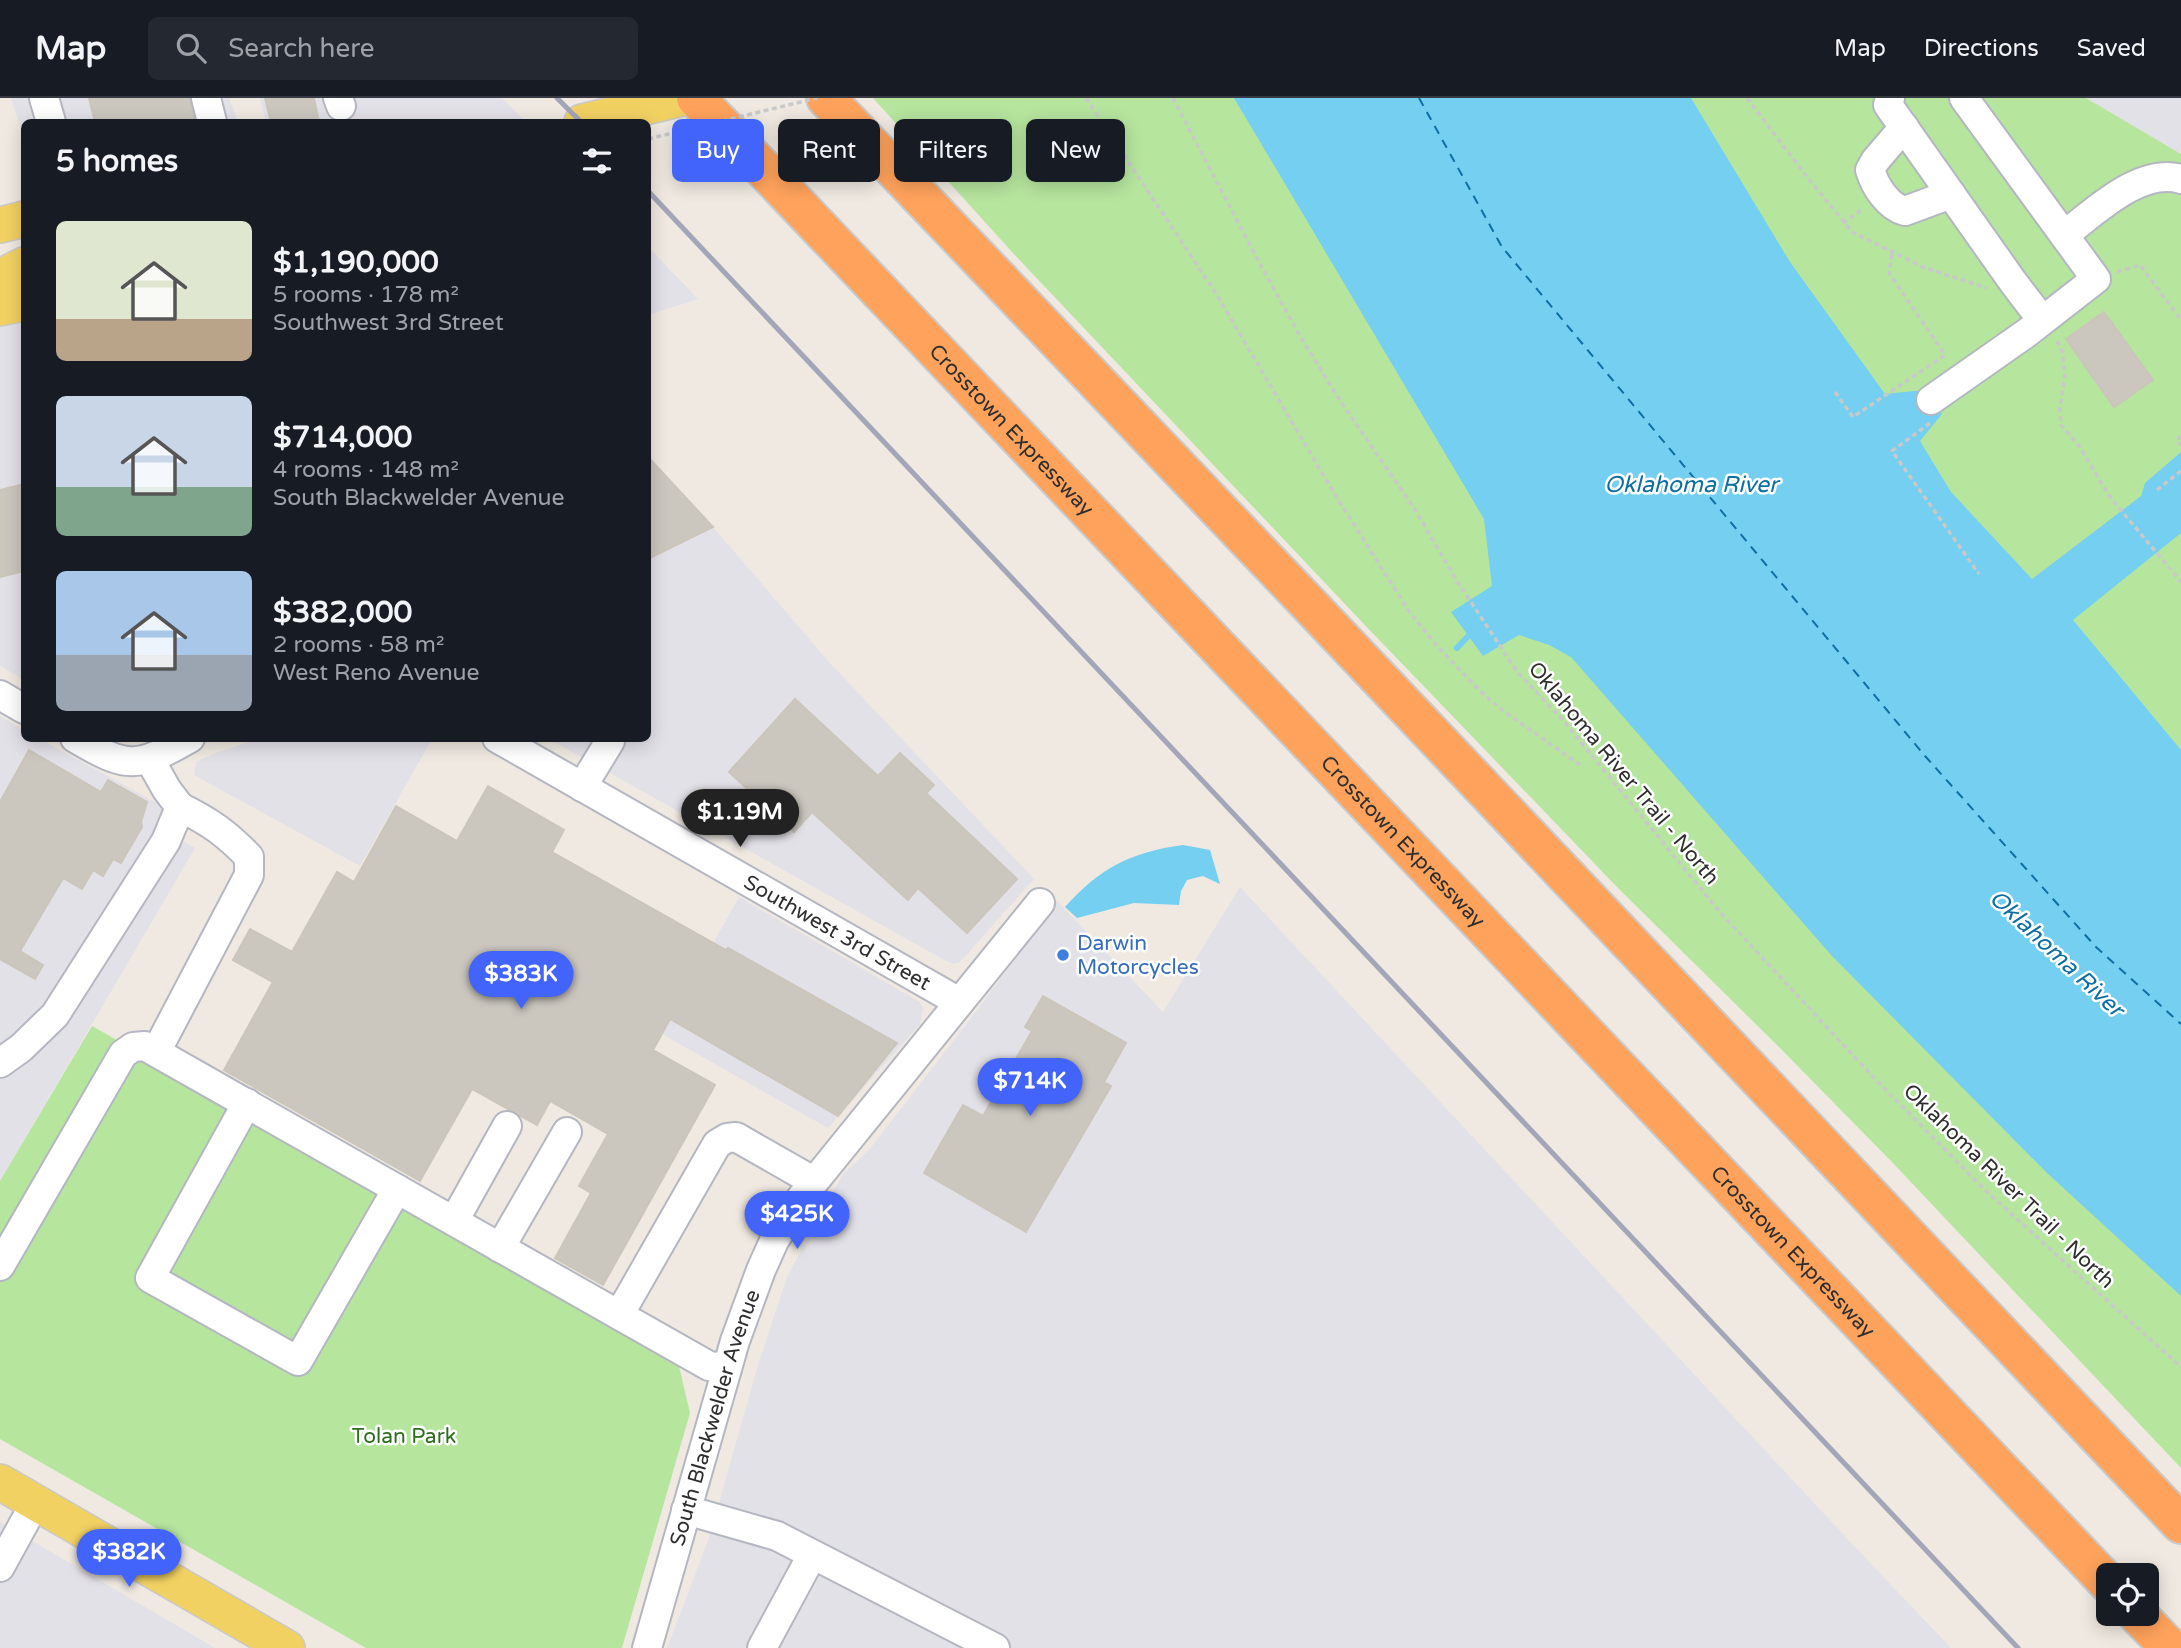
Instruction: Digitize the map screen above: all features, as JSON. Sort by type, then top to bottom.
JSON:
[{"type":"highway","name":"Crosstown Expressway","points":[[696,98],[2096,1571]]},
{"type":"highway","points":[[826,98],[2181,1524]]},
{"type":"highway","points":[[2050,1523],[2096,1590]]},
{"type":"highway","points":[[2120,1626],[2135,1648]]},
{"type":"highway","points":[[2149,1626],[2170,1648]]},
{"type":"main road","points":[[595,119],[684,98]]},
{"type":"main road","points":[[0,225],[21,220]]},
{"type":"main road","points":[[0,250],[21,251]]},
{"type":"main road","points":[[0,277],[21,266]]},
{"type":"main road","points":[[0,308],[21,304]]},
{"type":"main road","points":[[0,1482],[287,1648]]},
{"type":"street","points":[[44,98],[50,119]]},
{"type":"street","points":[[206,98],[211,119]]},
{"type":"street","points":[[1890,98],[1888,105],[2042,320]]},
{"type":"street","points":[[1932,411],[2096,279],[1964,98]]},
{"type":"street","points":[[1904,127],[1875,161],[1871,170],[1873,180],[1891,204],[1905,211],[1951,194]]},
{"type":"street","points":[[2064,235],[2126,189],[2152,178],[2170,176],[2181,179]]},
{"type":"street","points":[[0,695],[21,707]]},
{"type":"street","points":[[82,742],[118,761],[135,763],[150,760],[183,742]]},
{"type":"street","name":"Southwest 3rd Street","points":[[504,742],[960,1002]]},
{"type":"street","points":[[582,787],[609,742]]},
{"type":"street","points":[[150,760],[180,807],[213,823],[249,857],[249,875],[156,1052]]},
{"type":"street","points":[[0,1063],[21,1048],[55,1015],[166,842],[180,807]]},
{"type":"street","name":"South Blackwelder Avenue","points":[[647,1648],[727,1368],[742,1319],[765,1260],[813,1181],[1040,903]]},
{"type":"street","points":[[0,1266],[123,1054],[133,1047],[145,1046],[709,1366],[727,1368]]},
{"type":"street","points":[[247,1103],[150,1278],[298,1361],[397,1189]]},
{"type":"street","points":[[454,1221],[507,1126]]},
{"type":"street","points":[[500,1248],[567,1132]]},
{"type":"street","points":[[619,1315],[717,1144],[727,1138],[736,1137],[813,1181]]},
{"type":"street","points":[[0,1567],[35,1503]]},
{"type":"street","points":[[686,1510],[777,1536],[995,1648]]},
{"type":"street","points":[[762,1648],[813,1555]]},
{"type":"path","points":[[651,138],[817,98]]},
{"type":"path","points":[[1087,98],[1215,292],[1334,494],[1410,613],[1439,649],[1480,691],[1502,710],[1583,766]]},
{"type":"path","name":"Oklahoma River Trail - North","points":[[1173,98],[1300,335],[1339,399],[1414,508],[1457,582],[1518,674],[1562,719],[1719,911],[1811,1012],[1988,1193],[2181,1367]]},
{"type":"path","points":[[1747,98],[1843,223],[1861,239],[1923,267],[1990,289],[2013,282]]},
{"type":"path","points":[[1835,392],[1853,417],[1945,355],[1889,273],[1892,253]]},
{"type":"path","points":[[2096,279],[2140,265],[2181,320]]},
{"type":"path","points":[[2042,320],[2059,344],[2065,363],[2061,425],[2079,446],[2110,498],[2181,582]]},
{"type":"path","points":[[1932,411],[1892,451],[1979,573]]},
{"type":"path","points":[[2181,436],[2177,441],[2181,445]]},
{"type":"path","points":[[2158,489],[2181,471]]},
{"type":"shaded area","points":[[11,98],[229,98],[237,119],[21,119],[21,130]]},
{"type":"shaded area","points":[[260,98],[502,98],[523,119],[265,119]]},
{"type":"shaded area","points":[[2086,98],[2181,98],[2181,154]]},
{"type":"shaded area","points":[[651,250],[698,299],[651,314]]},
{"type":"shaded area","points":[[21,315],[21,678],[0,666],[0,320]]},
{"type":"shaded area","points":[[651,460],[713,527],[829,662],[1034,879],[960,962],[948,962],[554,742],[651,742]]},
{"type":"shaded area","points":[[0,716],[21,728],[21,742],[45,742],[166,808],[164,831],[195,848],[0,1181]]},
{"type":"shaded area","points":[[249,742],[430,742],[360,866],[194,775],[196,762]]},
{"type":"shaded area","points":[[1240,887],[1951,1648],[667,1648],[709,1538],[758,1365],[787,1277],[843,1174],[869,1150],[1057,901],[1163,1012]]},
{"type":"shaded area","points":[[739,897],[920,1002],[923,1009],[920,1024],[828,1128],[662,1034]]},
{"type":"shaded area","points":[[0,1522],[215,1648],[0,1648]]},
{"type":"green space","points":[[873,98],[2086,98],[2181,154],[2181,1468],[1891,1161],[1617,887],[1361,621],[949,182],[1012,182],[1012,119],[894,119],[894,121]]},
{"type":"green space","name":"Tolan Park","points":[[92,1026],[677,1358],[690,1413],[622,1648],[366,1648],[0,1439],[0,1181]]},
{"type":"water","name":"Oklahoma River","points":[[1234,98],[1691,98],[1790,262],[1885,394],[1924,390],[1942,414],[1920,441],[1951,492],[2032,579],[2141,496],[2145,483],[2181,452],[2181,533],[2073,620],[2181,750],[2181,1296],[2046,1172],[1832,956],[1571,657],[1549,645],[1519,635],[1483,656],[1451,612],[1492,586],[1484,519]]},
{"type":"water","points":[[1183,845],[1210,850],[1220,884],[1203,876],[1187,880],[1181,891],[1179,905],[1134,903],[1077,918],[1065,907],[1091,882],[1118,864],[1148,852]]},
{"type":"building","points":[[89,98],[190,98],[194,119],[94,119]]},
{"type":"building","points":[[265,98],[314,98],[318,119],[270,119]]},
{"type":"building","points":[[2104,312],[2153,380],[2114,407],[2066,339]]},
{"type":"building","points":[[651,460],[713,527],[651,558]]},
{"type":"building","points":[[21,485],[21,572],[0,577],[0,490]]},
{"type":"building","points":[[795,699],[878,776],[900,753],[934,785],[926,793],[1017,879],[967,933],[918,888],[908,900],[812,812],[794,832],[729,772]]},
{"type":"building","points":[[29,750],[101,792],[108,780],[147,802],[142,827],[121,863],[113,859],[103,876],[93,870],[82,889],[63,878],[20,951],[43,965],[35,979],[0,959],[0,802]]},
{"type":"building","points":[[488,786],[564,830],[552,852],[897,1043],[838,1116],[670,1019],[653,1050],[715,1085],[603,1285],[555,1258],[591,1193],[579,1186],[608,1134],[550,1101],[537,1125],[472,1089],[420,1181],[224,1070],[273,982],[233,960],[250,929],[292,952],[337,872],[354,882],[396,806],[457,841]]},
{"type":"building","points":[[1043,996],[1126,1043],[1104,1082],[1111,1086],[1026,1232],[924,1173],[963,1105],[983,1116],[1032,1031],[1025,1027]]},
{"type":"waterway","points":[[1457,648],[1473,631]]},
{"type":"ferry route","points":[[1419,98],[1502,247],[1925,756],[2096,947],[2181,1024]]},
{"type":"railway","points":[[557,98],[578,119]]},
{"type":"railway","points":[[651,194],[2018,1648]]},
{"type":"place","name":"Darwin Motorcycles","points":[[1063,955]]}]
